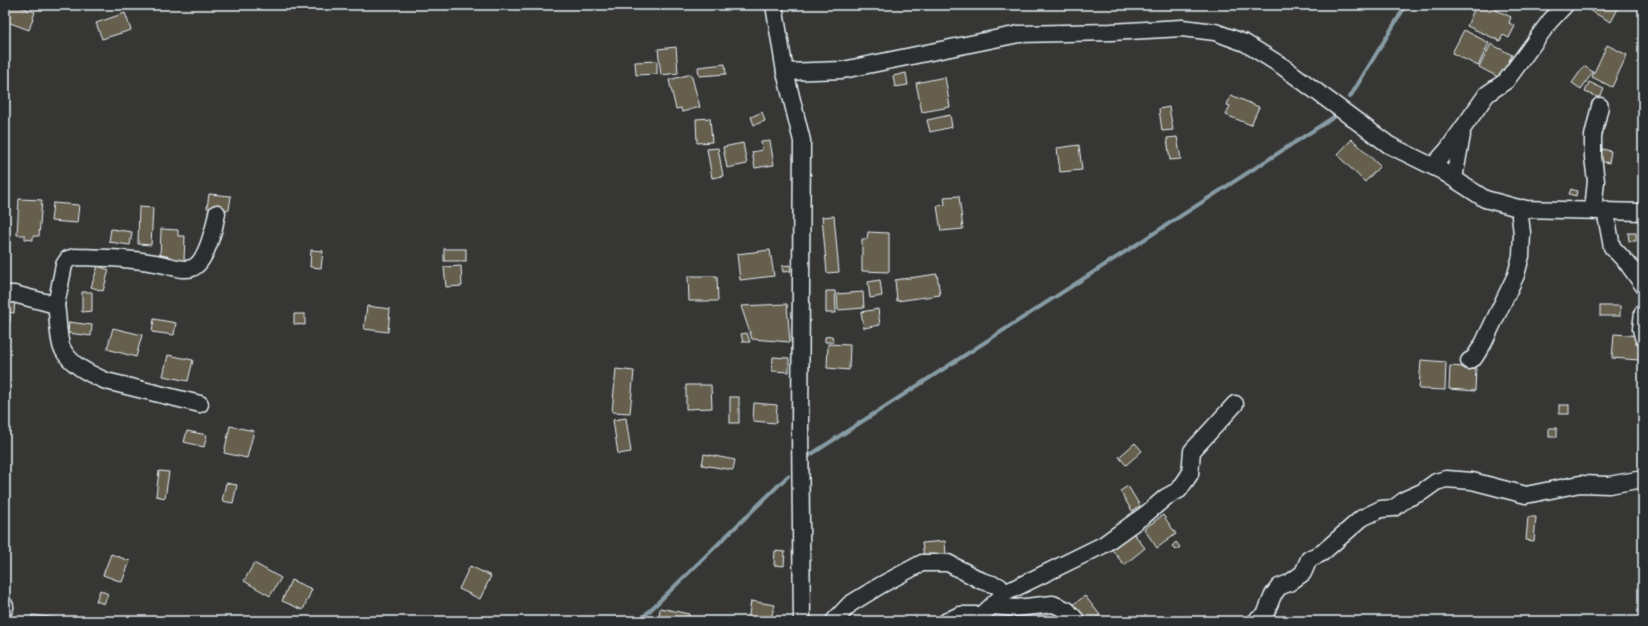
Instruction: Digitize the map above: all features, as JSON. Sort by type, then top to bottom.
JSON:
[{"type":"street","points":[[774,5],[785,72],[802,141],[800,428],[802,621]]},
{"type":"street","points":[[1433,166],[1448,149],[1487,94],[1506,81],[1550,21],[1565,5]]},
{"type":"street","points":[[785,72],[843,70],[1019,34],[1111,32],[1182,28],[1215,32],[1251,46],[1282,66],[1389,145],[1433,166],[1485,198],[1523,208],[1643,212]]},
{"type":"street","points":[[1600,106],[1593,136],[1593,156],[1599,210],[1612,247],[1628,264],[1643,285]]},
{"type":"street","points":[[1454,178],[1458,147],[1464,126]]},
{"type":"street","points":[[1469,361],[1474,358],[1483,344],[1516,274],[1520,256],[1522,233],[1520,217],[1523,208]]},
{"type":"street","points":[[200,404],[106,381],[93,375],[72,361],[62,347],[56,305],[64,265],[68,259],[75,257],[145,261],[181,268],[192,268],[198,263],[205,252],[213,234],[218,213]]},
{"type":"street","points":[[5,294],[14,294],[56,305]]},
{"type":"street","points":[[1643,312],[1641,329],[1643,337]]},
{"type":"street","points":[[947,621],[960,615],[982,615],[1004,592],[1103,545],[1146,514],[1166,497],[1180,490],[1190,474],[1192,451],[1235,404]]},
{"type":"street","points":[[1256,621],[1265,615],[1272,595],[1279,587],[1303,573],[1309,560],[1322,553],[1362,518],[1381,509],[1394,508],[1406,499],[1422,492],[1436,482],[1446,479],[1472,481],[1526,495],[1580,484],[1609,485],[1643,479]]},
{"type":"street","points":[[834,621],[850,604],[922,562],[948,563],[982,581],[999,586],[1004,592]]},
{"type":"street","points":[[992,606],[1016,608],[1053,604],[1067,610],[1077,621]]},
{"type":"building","points":[[5,5],[16,5],[35,12],[29,30],[5,21]]},
{"type":"building","points":[[664,5],[684,5],[664,8]]},
{"type":"building","points":[[1476,5],[1485,5],[1511,17],[1509,23],[1515,26],[1509,38],[1503,35],[1500,41],[1467,26]]},
{"type":"building","points":[[1587,5],[1620,5],[1611,22],[1585,8]]},
{"type":"building","points":[[125,13],[131,30],[102,39],[96,23]]},
{"type":"building","points":[[1464,30],[1489,43],[1478,66],[1452,53]]},
{"type":"building","points":[[1491,44],[1512,55],[1500,78],[1479,67]]},
{"type":"building","points":[[1607,45],[1627,55],[1612,87],[1592,77]]},
{"type":"building","points":[[676,47],[678,73],[661,75],[658,49]]},
{"type":"building","points":[[657,61],[657,74],[636,75],[635,62]]},
{"type":"building","points":[[725,64],[726,74],[699,76],[698,67]]},
{"type":"building","points":[[1584,66],[1593,72],[1581,89],[1572,83]]},
{"type":"building","points":[[906,73],[908,85],[895,87],[893,76]]},
{"type":"building","points":[[691,74],[700,107],[682,112],[681,108],[676,109],[669,80]]},
{"type":"building","points":[[945,77],[950,107],[922,112],[916,83]]},
{"type":"building","points":[[1589,82],[1604,89],[1600,98],[1585,92]]},
{"type":"building","points":[[1231,95],[1259,107],[1251,125],[1226,115],[1230,106],[1227,105]]},
{"type":"building","points":[[1169,107],[1173,130],[1162,131],[1159,109]]},
{"type":"building","points":[[762,112],[765,121],[754,125],[751,117]]},
{"type":"building","points":[[950,115],[952,127],[930,132],[927,120]]},
{"type":"building","points":[[710,118],[712,142],[697,143],[696,119]]},
{"type":"building","points":[[1177,137],[1181,159],[1170,160],[1167,138]]},
{"type":"building","points":[[1352,139],[1380,166],[1365,182],[1337,155]]},
{"type":"building","points":[[770,141],[774,165],[755,168],[752,152],[762,150],[761,142]]},
{"type":"building","points":[[743,143],[747,164],[727,168],[723,147]]},
{"type":"building","points":[[1079,145],[1082,170],[1060,172],[1057,148]]},
{"type":"building","points":[[718,148],[723,176],[712,178],[707,149]]},
{"type":"building","points":[[1602,149],[1611,151],[1609,163],[1600,161]]},
{"type":"building","points":[[1571,189],[1577,191],[1576,196],[1569,194]]},
{"type":"building","points":[[209,194],[231,196],[229,210],[207,208]]},
{"type":"building","points":[[959,196],[963,229],[941,231],[937,206],[945,205],[944,197]]},
{"type":"building","points":[[19,199],[42,200],[39,236],[33,236],[33,240],[25,239],[25,235],[17,235]]},
{"type":"building","points":[[53,203],[79,205],[77,223],[51,221]]},
{"type":"building","points":[[139,207],[153,208],[151,245],[138,244]]},
{"type":"building","points":[[834,216],[839,272],[827,273],[822,217]]},
{"type":"building","points":[[111,229],[132,232],[130,245],[109,242]]},
{"type":"building","points":[[161,229],[178,230],[178,236],[185,236],[184,261],[160,260]]},
{"type":"building","points":[[868,232],[889,233],[889,272],[862,271],[862,239],[867,239]]},
{"type":"building","points":[[1628,233],[1636,233],[1636,241],[1629,241]]},
{"type":"building","points":[[444,249],[466,249],[466,261],[444,261]]},
{"type":"building","points":[[311,250],[323,251],[321,268],[310,267]]},
{"type":"building","points":[[770,250],[774,276],[740,280],[737,254]]},
{"type":"building","points":[[790,265],[791,271],[783,272],[782,266]]},
{"type":"building","points":[[98,266],[109,270],[103,291],[91,287]]},
{"type":"building","points":[[461,266],[462,286],[446,287],[444,267]]},
{"type":"building","points":[[937,274],[940,295],[897,301],[895,280]]},
{"type":"building","points":[[688,276],[717,276],[718,301],[689,301]]},
{"type":"building","points":[[880,280],[882,296],[870,298],[868,282]]},
{"type":"building","points":[[826,291],[835,291],[836,313],[826,313]]},
{"type":"building","points":[[82,292],[92,292],[92,311],[82,312]]},
{"type":"building","points":[[863,292],[864,308],[838,310],[837,294]]},
{"type":"building","points":[[7,299],[15,300],[14,313],[6,312]]},
{"type":"building","points":[[787,304],[790,342],[752,339],[741,306]]},
{"type":"building","points":[[367,306],[390,309],[388,332],[364,329]]},
{"type":"building","points":[[1600,306],[1620,306],[1620,316],[1600,316]]},
{"type":"building","points":[[878,309],[880,325],[864,328],[861,312]]},
{"type":"building","points":[[5,314],[10,315],[10,321],[5,321]]},
{"type":"building","points":[[294,314],[305,314],[305,325],[294,324]]},
{"type":"building","points":[[154,319],[176,323],[174,335],[152,332]]},
{"type":"building","points":[[69,322],[92,325],[91,336],[68,333]]},
{"type":"building","points":[[113,328],[142,335],[136,357],[107,349]]},
{"type":"building","points":[[747,333],[750,342],[743,342],[741,334]]},
{"type":"building","points":[[1614,334],[1641,336],[1639,360],[1612,358]]},
{"type":"building","points":[[832,336],[833,342],[825,342],[825,337]]},
{"type":"building","points":[[828,344],[850,345],[849,370],[827,368]]},
{"type":"building","points":[[168,355],[193,360],[188,381],[163,376]]},
{"type":"building","points":[[773,357],[789,358],[789,372],[772,371]]},
{"type":"building","points":[[1421,360],[1446,362],[1445,390],[1419,389]]},
{"type":"building","points":[[1450,366],[1476,368],[1475,391],[1449,389]]},
{"type":"building","points":[[616,369],[634,371],[630,413],[612,412]]},
{"type":"building","points":[[686,385],[711,385],[712,408],[686,409]]},
{"type":"building","points":[[5,391],[10,392],[5,414]]},
{"type":"building","points":[[730,397],[739,397],[739,423],[730,423]]},
{"type":"building","points":[[754,403],[777,405],[776,423],[753,421]]},
{"type":"building","points":[[1559,405],[1569,405],[1569,414],[1559,414]]},
{"type":"building","points":[[626,418],[631,452],[618,454],[613,420]]},
{"type":"building","points":[[230,426],[254,431],[247,458],[224,453]]},
{"type":"building","points":[[1549,428],[1557,428],[1557,437],[1549,437]]},
{"type":"building","points":[[187,431],[207,435],[204,447],[184,442]]},
{"type":"building","points":[[1135,443],[1142,451],[1126,465],[1119,457]]},
{"type":"building","points":[[704,454],[735,460],[733,470],[702,465]]},
{"type":"building","points":[[159,471],[169,472],[165,498],[156,496]]},
{"type":"building","points":[[226,483],[237,485],[233,503],[222,501]]},
{"type":"building","points":[[1128,486],[1140,506],[1132,511],[1120,491]]},
{"type":"building","points":[[1163,515],[1176,534],[1157,548],[1144,529]]},
{"type":"building","points":[[1528,517],[1536,517],[1534,541],[1526,540]]},
{"type":"building","points":[[1131,530],[1145,548],[1124,565],[1110,547]]},
{"type":"building","points":[[945,541],[946,554],[924,557],[922,543]]},
{"type":"building","points":[[1176,542],[1180,547],[1176,550],[1172,546]]},
{"type":"building","points":[[775,551],[785,552],[784,566],[774,565]]},
{"type":"building","points":[[111,554],[130,561],[122,582],[103,575]]},
{"type":"building","points":[[254,563],[281,578],[270,596],[244,581]]},
{"type":"building","points":[[470,566],[491,576],[480,599],[459,589]]},
{"type":"building","points":[[291,580],[312,589],[303,610],[282,601]]},
{"type":"building","points":[[100,590],[108,594],[104,604],[96,601]]},
{"type":"building","points":[[1085,596],[1100,615],[1092,621],[1083,621],[1071,606]]},
{"type":"building","points":[[751,601],[775,605],[770,621],[748,621]]},
{"type":"building","points":[[660,608],[689,614],[688,621],[677,621],[659,617]]},
{"type":"building","points":[[32,615],[57,618],[56,621],[31,621]]},
{"type":"building","points":[[726,618],[738,621],[725,621]]},
{"type":"waterway","points":[[1350,97],[1406,5]]},
{"type":"waterway","points":[[807,457],[1334,117]]},
{"type":"waterway","points":[[639,621],[788,476]]}]
